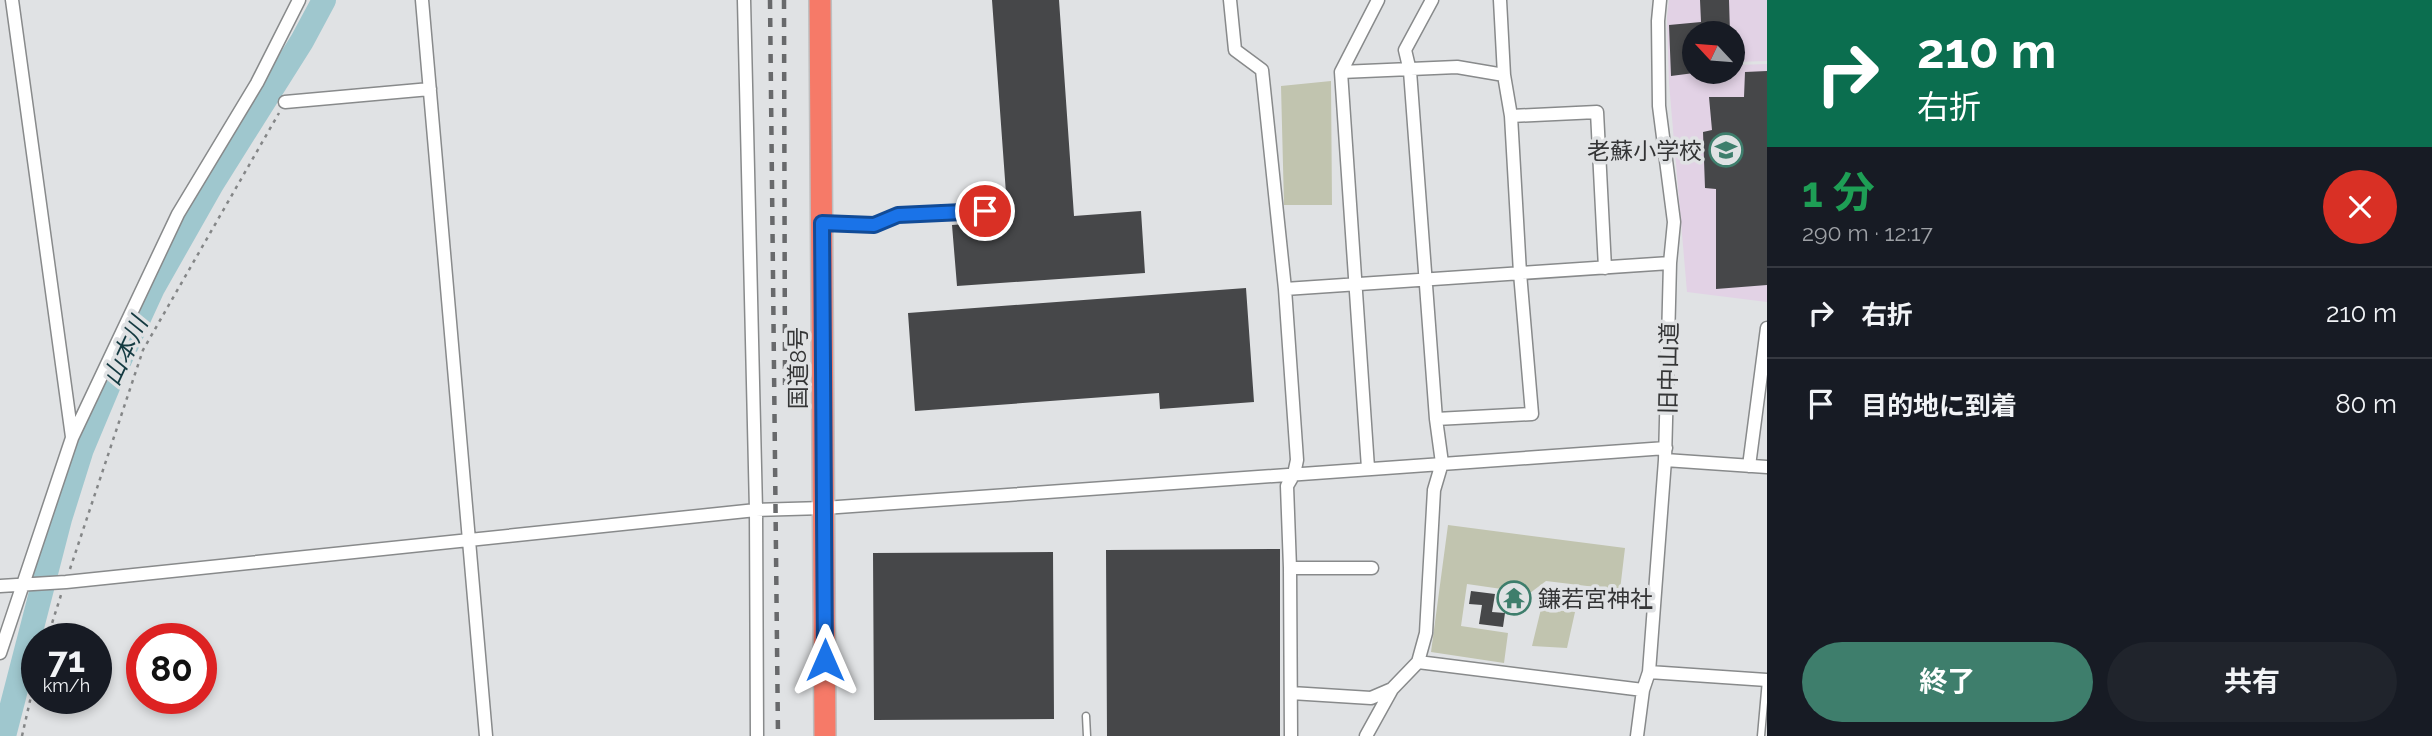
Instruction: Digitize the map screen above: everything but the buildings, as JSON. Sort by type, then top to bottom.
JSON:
[{"type":"highway","name":"国道8号","points":[[821,0],[825,736]]},
{"type":"street","points":[[12,0],[72,438]]},
{"type":"street","points":[[0,653],[72,438],[178,214],[257,83],[299,0]]},
{"type":"street","points":[[422,0],[486,736]]},
{"type":"street","points":[[744,0],[756,510],[757,736]]},
{"type":"street","points":[[1230,0],[1235,50],[1262,70],[1285,289],[1297,460],[1294,474],[1287,486],[1291,736]]},
{"type":"street","points":[[1368,468],[1341,72],[1378,0]]},
{"type":"street","points":[[1366,736],[1392,689],[1418,662],[1426,633],[1434,489],[1442,463],[1436,419],[1410,71],[1405,51],[1432,0]]},
{"type":"street","points":[[1436,419],[1532,414],[1500,0]]},
{"type":"street","name":"旧中山道","points":[[1637,736],[1643,690],[1649,672],[1666,454],[1670,263],[1674,222],[1659,106],[1657,70],[1660,0]]},
{"type":"street","points":[[1341,72],[1457,67],[1504,75]]},
{"type":"street","points":[[285,102],[430,89]]},
{"type":"street","points":[[1511,116],[1597,112],[1605,268]]},
{"type":"street","points":[[1285,289],[1670,263]]},
{"type":"street","points":[[1749,466],[1767,328]]},
{"type":"street","points":[[0,586],[66,582],[756,510],[824,508],[1442,463],[1666,454],[1767,467]]},
{"type":"street","points":[[1290,568],[1372,568]]},
{"type":"street","points":[[1418,662],[1643,690]]},
{"type":"street","points":[[1649,672],[1767,680]]},
{"type":"street","points":[[1291,693],[1371,698],[1392,689]]},
{"type":"lane","points":[[822,223],[874,225],[898,215],[985,211]]},
{"type":"lane","points":[[1760,736],[1767,680]]},
{"type":"lane","points":[[1086,716],[1087,736]]},
{"type":"path","points":[[52,623],[143,349],[285,102]]},
{"type":"path","points":[[22,736],[27,714]]},
{"type":"shaded area","points":[[1669,0],[1767,0],[1767,61],[1745,62],[1745,21],[1682,21],[1682,84],[1745,84],[1745,65],[1767,64],[1767,302],[1687,292],[1669,83]]},
{"type":"green space","points":[[1331,81],[1332,205],[1284,205],[1281,86]]},
{"type":"green space","points":[[1448,525],[1625,548],[1620,590],[1546,581],[1530,593],[1467,584],[1461,626],[1508,633],[1504,663],[1431,652]]},
{"type":"green space","points":[[1541,609],[1575,612],[1567,648],[1532,646]]},
{"type":"waterway","name":"山本川","points":[[4,736],[60,519],[82,449],[113,375],[153,288],[212,184],[302,41],[324,0]]},
{"type":"railway","points":[[770,0],[778,736]]},
{"type":"railway","points":[[784,0],[785,385]]},
{"type":"place","name":"老蘇小学校","points":[[1726,150]]},
{"type":"place","name":"鎌若宮神社","points":[[1514,598]]},
{"type":"route","points":[[825,660],[822,223],[874,225],[898,215],[985,211]]}]
